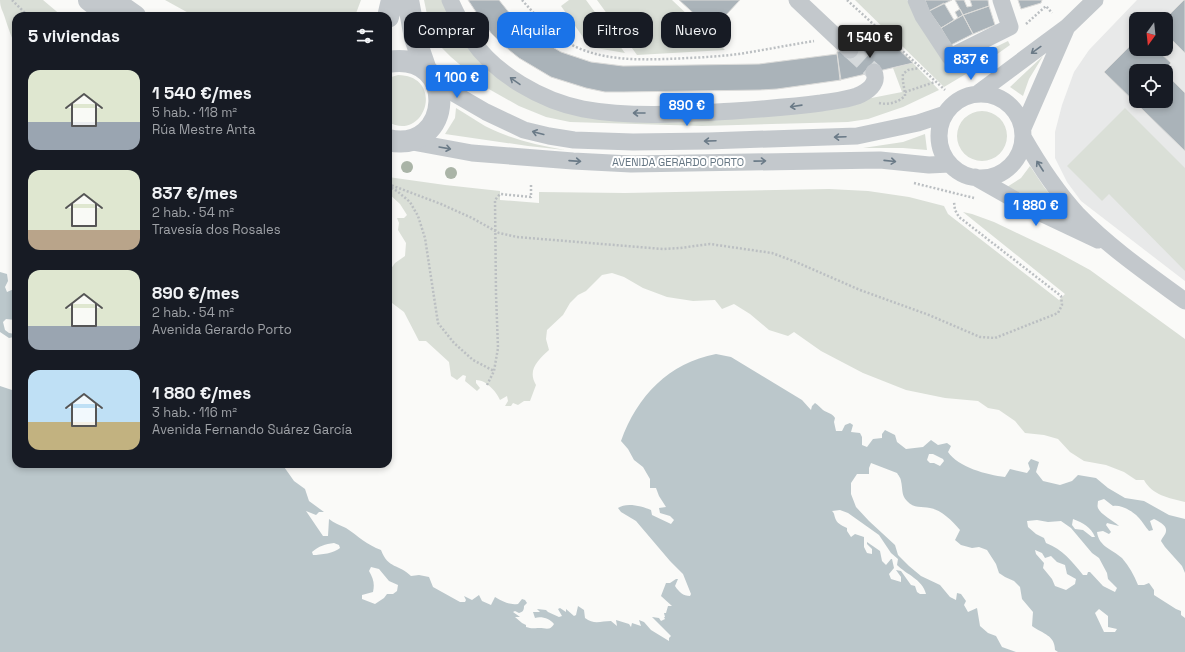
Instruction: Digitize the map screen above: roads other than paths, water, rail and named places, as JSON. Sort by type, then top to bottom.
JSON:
[{"type":"street","points":[[89,0],[105,12]]},
{"type":"street","points":[[112,0],[129,12]]},
{"type":"street","points":[[389,12],[392,0]]},
{"type":"street","points":[[397,140],[419,137],[429,129],[436,119],[440,107],[440,94],[415,38],[408,0]]},
{"type":"street","points":[[450,0],[457,16],[472,41],[494,64],[529,90],[582,108],[624,113],[700,113],[792,107],[857,96],[868,90],[875,80],[876,76],[874,72]]},
{"type":"street","points":[[797,0],[850,50]]},
{"type":"street","points":[[916,0],[923,16],[950,57],[1010,28],[1002,0]]},
{"type":"street","points":[[977,94],[1067,27],[1095,0]]},
{"type":"street","points":[[975,177],[989,177],[1002,172],[1013,163],[1021,151],[1023,133],[1067,27]]},
{"type":"street","points":[[392,61],[402,60],[415,63],[431,76]]},
{"type":"street","name":"AVENIDA GERARDO PORTO","points":[[431,76],[486,112],[524,130],[574,140],[641,142],[857,136],[918,124],[946,114]]},
{"type":"street","points":[[1113,247],[1026,206],[975,177],[962,173],[950,164],[943,153],[939,140],[940,126],[946,114],[954,104],[964,97],[977,94],[990,95],[1001,99],[1011,106],[1019,116],[1023,133],[1039,165],[1057,190],[1078,214],[1113,247],[1185,301]]},
{"type":"street","name":"AVENIDA GERARDO PORTO","points":[[397,140],[472,153],[631,164],[880,160],[929,165],[950,164]]},
{"type":"tunnel","points":[[850,50],[874,72]]}]
